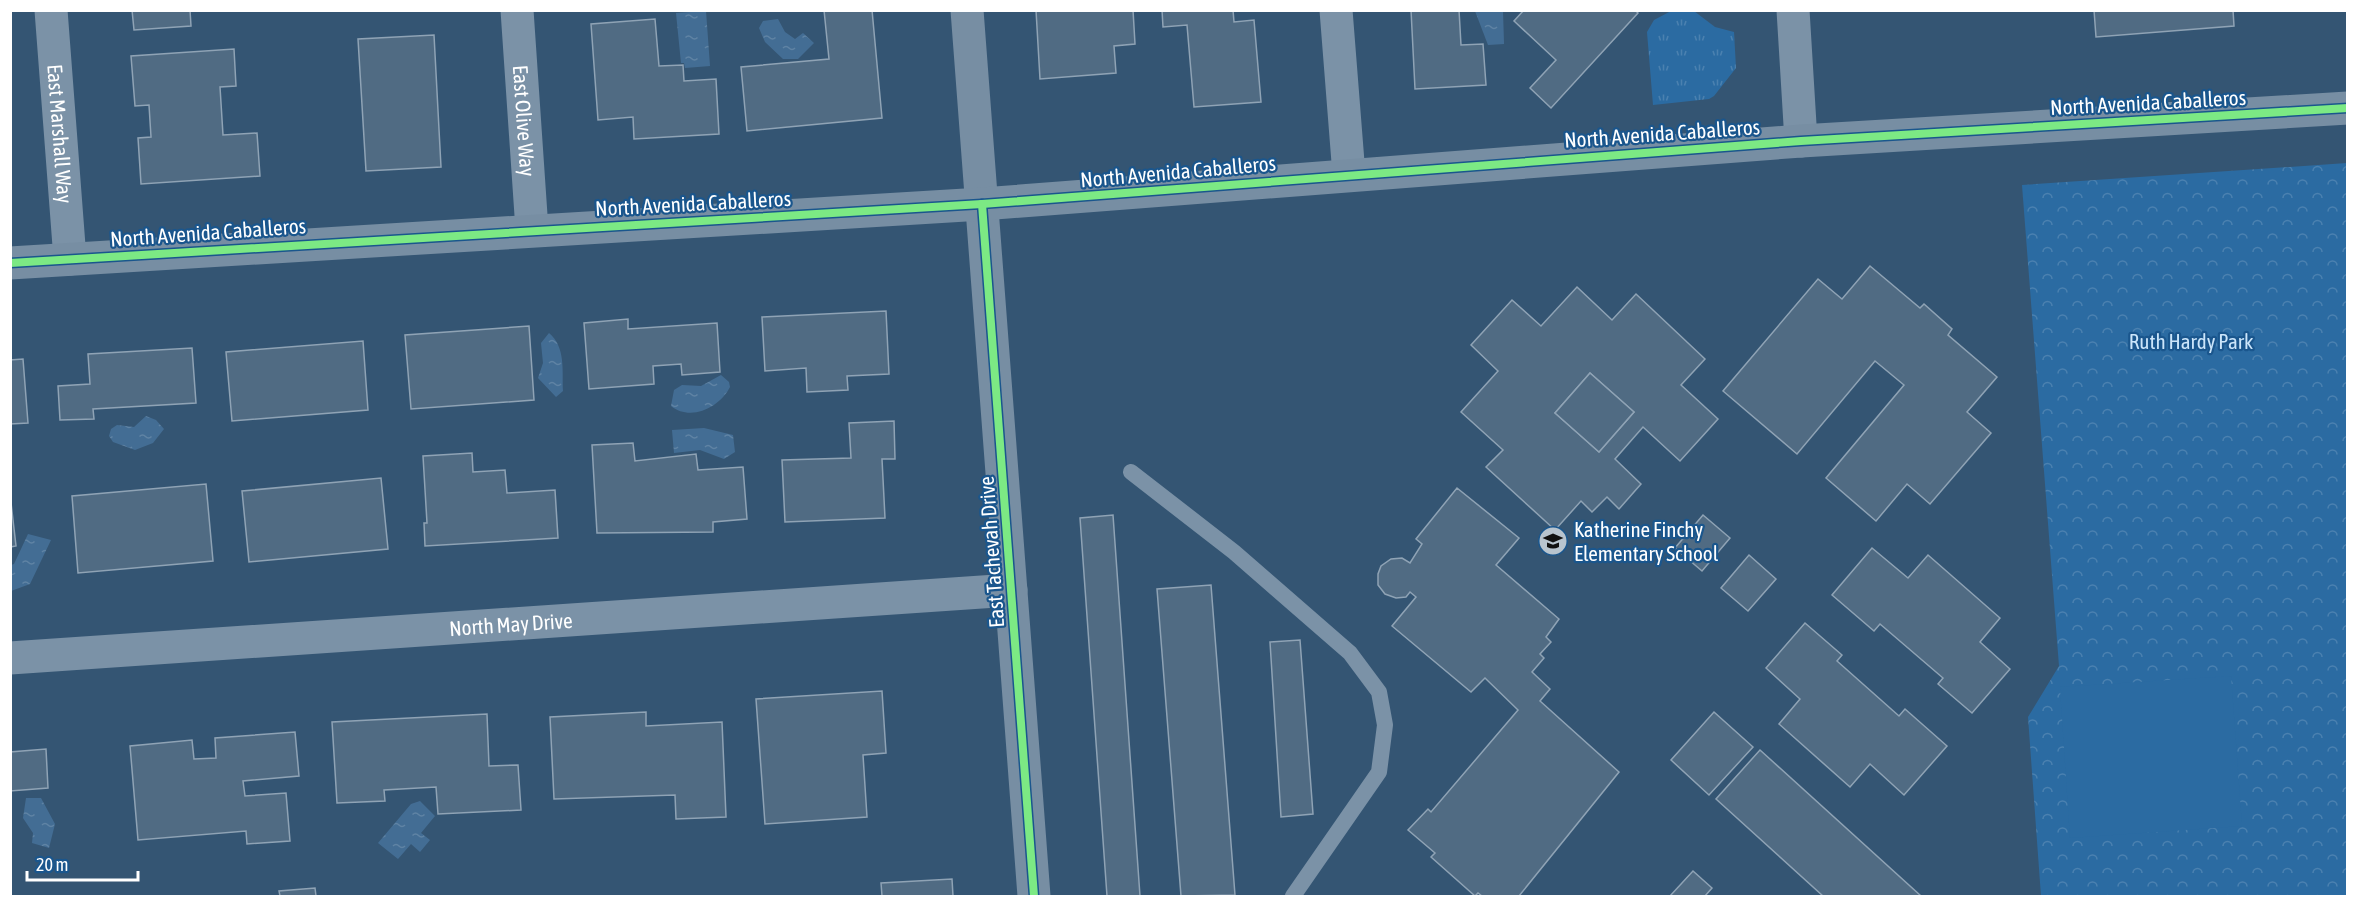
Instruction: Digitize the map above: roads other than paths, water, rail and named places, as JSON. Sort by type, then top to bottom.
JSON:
[{"type":"street","name":"East Marshall Way","points":[[51,10],[70,259]]},
{"type":"street","name":"East Olive Way","points":[[517,10],[532,230]]},
{"type":"street","name":"East Tachevah Drive","points":[[967,10],[1034,897]]},
{"type":"street","points":[[1336,10],[1348,175]]},
{"type":"street","points":[[1793,10],[1801,141]]},
{"type":"street","name":"North Avenida Caballeros","points":[[10,262],[982,204],[1801,141],[2348,108]]},
{"type":"street","name":"North May Drive","points":[[10,658],[1011,590]]},
{"type":"lane","points":[[1131,472],[1234,552],[1350,653],[1378,692],[1385,725],[1379,772],[1293,897]]},
{"type":"water","points":[[706,11],[710,66],[685,68],[684,63],[681,63],[676,13]]},
{"type":"water","points":[[1475,11],[1503,11],[1504,44],[1488,45]]},
{"type":"water","points":[[778,19],[785,32],[795,39],[803,33],[814,43],[798,59],[783,59],[765,42],[759,28],[763,21]]},
{"type":"water","points":[[549,333],[558,345],[562,360],[563,391],[556,397],[538,378],[543,363],[541,343]]},
{"type":"water","points":[[721,375],[729,382],[730,387],[712,406],[687,413],[671,406],[674,390],[682,385],[701,386]]},
{"type":"water","points":[[146,416],[156,420],[164,429],[153,443],[135,450],[113,442],[109,436],[111,429],[117,425],[134,427]]},
{"type":"water","points":[[704,428],[733,435],[735,452],[724,459],[700,450],[674,453],[672,430]]},
{"type":"water","points":[[28,534],[51,540],[30,584],[11,591],[11,565],[14,564]]},
{"type":"water","points":[[26,798],[41,798],[55,824],[49,848],[32,843],[33,833],[23,818]]},
{"type":"water","points":[[420,801],[435,816],[421,833],[430,840],[420,852],[411,844],[398,859],[378,843],[411,804]]},
{"type":"place","name":"Katherine Finchy Elementary School","points":[[1553,541]]},
{"type":"park label","name":"Ruth Hardy Park","points":[[2191,341]]}]
